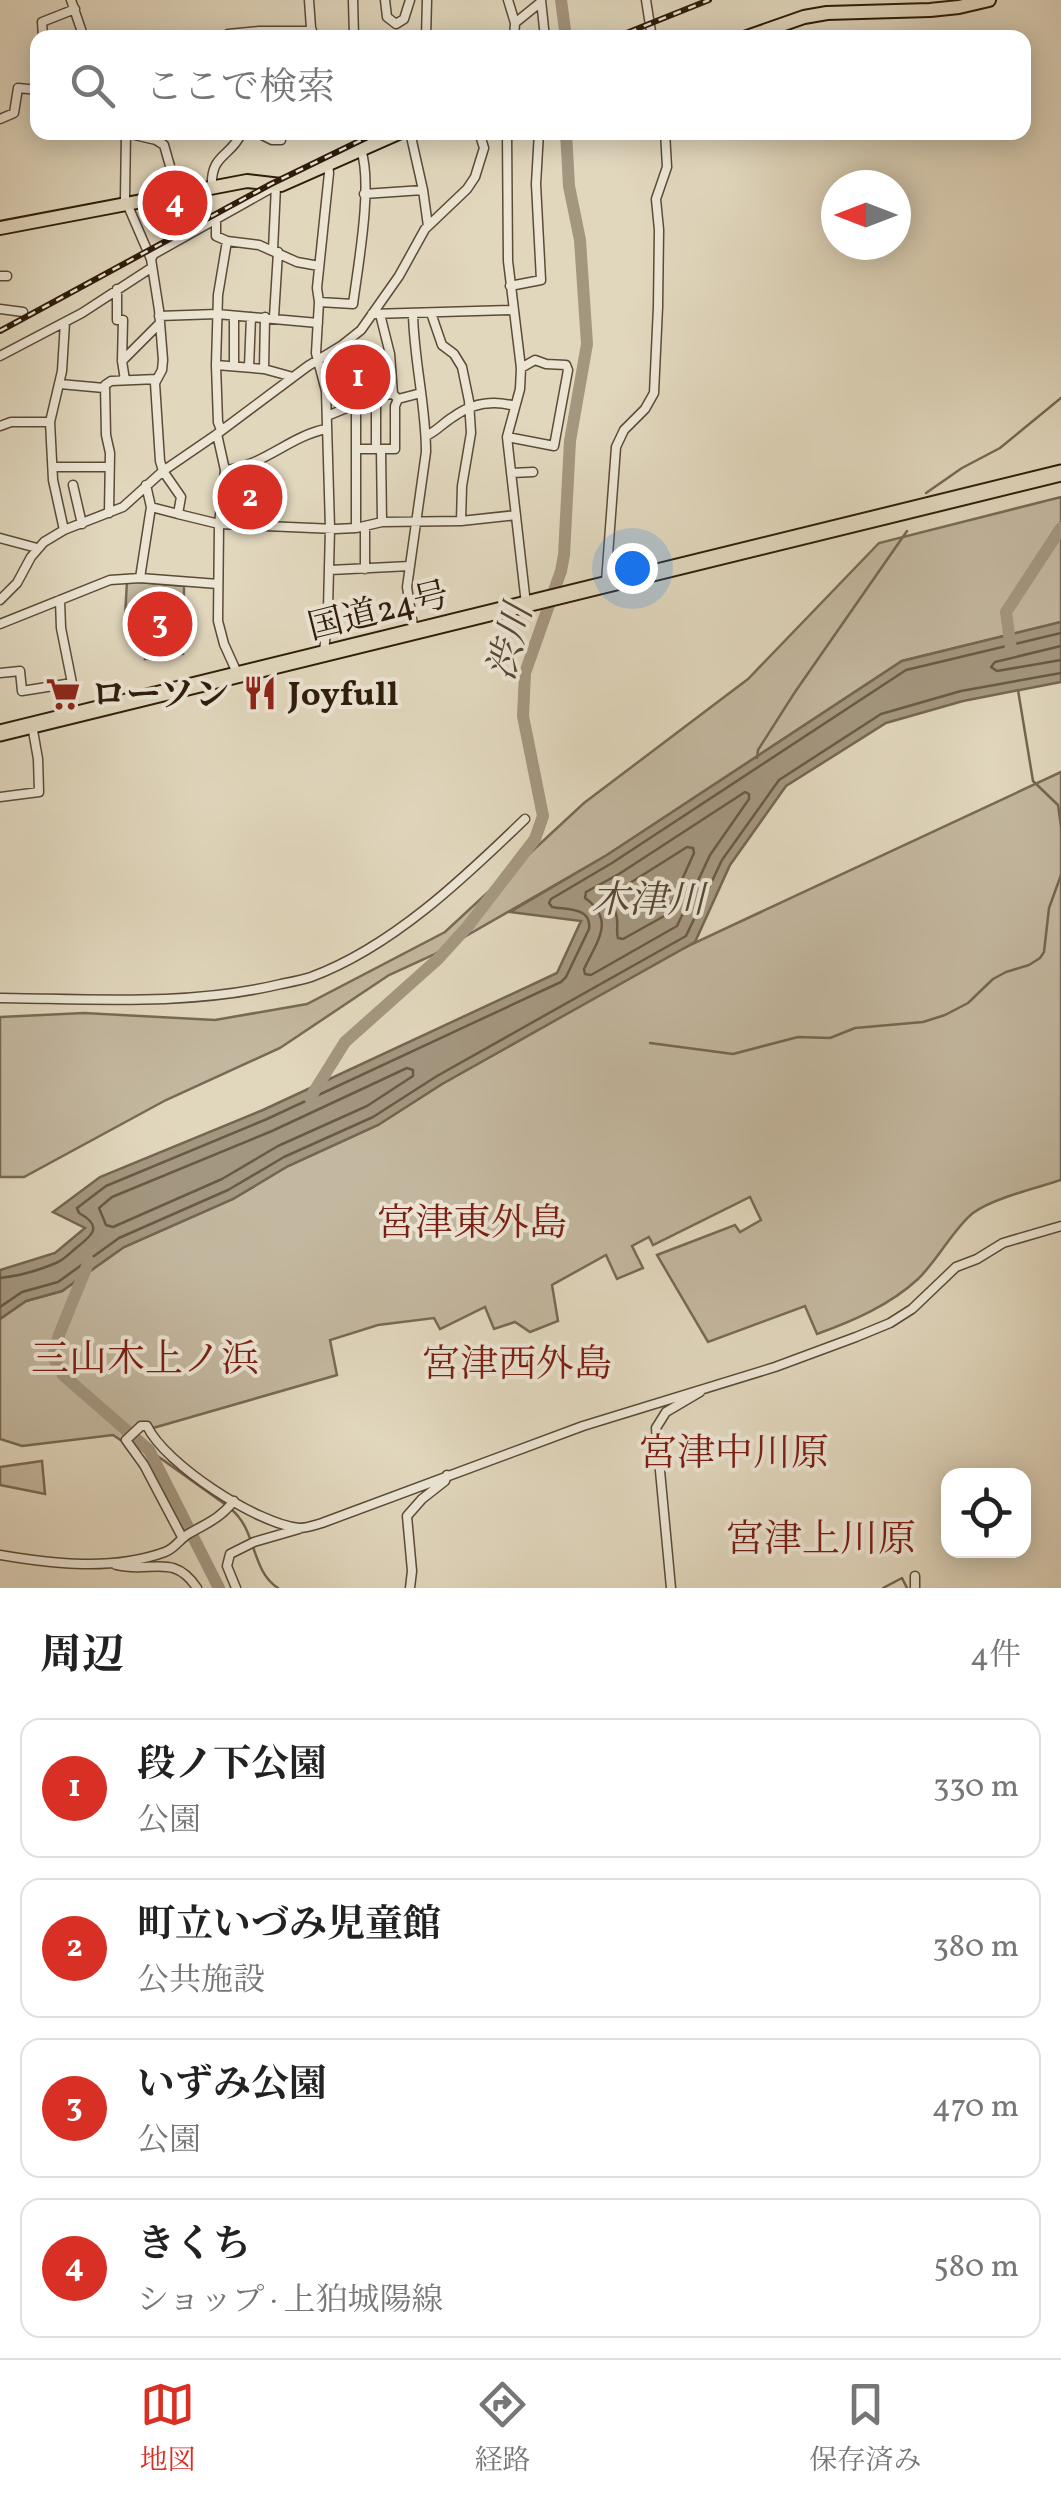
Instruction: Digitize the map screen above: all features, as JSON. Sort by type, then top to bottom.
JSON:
[{"type":"highway","name":"国道24号","points":[[0,733],[1061,474]]},
{"type":"main road","points":[[767,30],[827,12],[944,9],[989,0]]},
{"type":"main road","points":[[0,228],[248,182],[276,186],[383,140]]},
{"type":"street","points":[[71,0],[82,30]]},
{"type":"street","points":[[308,0],[313,30]]},
{"type":"street","points":[[353,0],[354,30]]},
{"type":"street","points":[[385,0],[388,17],[396,24],[404,20],[410,0]]},
{"type":"street","points":[[426,30],[427,0]]},
{"type":"street","points":[[507,0],[515,30]]},
{"type":"street","points":[[646,0],[651,30]]},
{"type":"street","points":[[515,23],[541,1]]},
{"type":"street","points":[[541,1],[545,30]]},
{"type":"street","points":[[43,30],[42,22],[76,10]]},
{"type":"street","points":[[0,119],[14,113],[18,88],[30,89]]},
{"type":"street","points":[[126,140],[125,200],[151,264],[159,320],[163,360],[155,383],[158,438],[163,472],[181,497],[178,514]]},
{"type":"street","points":[[156,140],[164,144],[178,194]]},
{"type":"street","points":[[212,188],[220,156],[239,140]]},
{"type":"street","points":[[412,140],[428,226]]},
{"type":"street","points":[[0,600],[16,584],[37,548],[64,530],[123,507],[163,472],[361,330],[376,314],[428,226],[475,177],[484,148],[482,140]]},
{"type":"street","points":[[507,140],[510,286],[521,368],[507,437],[526,604]]},
{"type":"street","points":[[510,286],[541,280],[536,184],[539,140]]},
{"type":"street","points":[[606,584],[616,447],[624,430],[645,409],[654,393],[656,199],[667,167],[665,140]]},
{"type":"street","points":[[319,302],[353,304],[364,194],[364,158],[360,150]]},
{"type":"street","points":[[324,653],[330,528],[326,391],[316,353],[317,288],[328,164]]},
{"type":"street","points":[[0,356],[117,289],[151,264],[154,254],[276,186],[276,251],[264,369]]},
{"type":"street","points":[[364,194],[423,190]]},
{"type":"street","points":[[216,219],[219,239],[247,242],[296,262],[319,266]]},
{"type":"street","points":[[227,240],[216,366],[224,470],[218,621],[238,674]]},
{"type":"street","points":[[117,289],[117,320],[124,320],[125,380]]},
{"type":"street","points":[[0,310],[23,312]]},
{"type":"street","points":[[376,314],[514,310]]},
{"type":"street","points":[[431,312],[442,344],[462,366],[469,407],[471,433],[461,520]]},
{"type":"street","points":[[122,362],[159,320],[218,314],[318,323]]},
{"type":"street","points":[[356,449],[395,449],[396,396],[390,354],[376,314]]},
{"type":"street","points":[[413,314],[414,352],[426,436],[407,587],[414,632]]},
{"type":"street","points":[[234,316],[234,366]]},
{"type":"street","points":[[249,368],[251,317]]},
{"type":"street","points":[[64,530],[50,422],[60,384],[65,322]]},
{"type":"street","points":[[507,437],[554,446],[566,365],[535,360],[521,368]]},
{"type":"street","points":[[216,366],[264,369],[293,377]]},
{"type":"street","points":[[108,514],[110,453],[104,388],[111,380],[157,379]]},
{"type":"street","points":[[60,384],[104,388]]},
{"type":"street","points":[[326,416],[376,396],[421,393]]},
{"type":"street","points":[[376,396],[382,522]]},
{"type":"street","points":[[426,436],[469,407],[497,401],[514,406]]},
{"type":"street","points":[[356,404],[365,569]]},
{"type":"street","points":[[0,426],[11,422],[50,422]]},
{"type":"street","points":[[224,470],[255,462],[288,443],[326,429]]},
{"type":"street","points":[[53,467],[109,467]]},
{"type":"street","points":[[510,474],[533,472]]},
{"type":"street","points":[[72,485],[82,524]]},
{"type":"street","points":[[140,578],[151,507],[146,485]]},
{"type":"street","points":[[151,507],[219,524],[330,528],[516,515]]},
{"type":"street","points":[[0,538],[37,548]]},
{"type":"street","points":[[330,570],[410,566]]},
{"type":"street","points":[[0,624],[104,582],[140,578],[218,584]]},
{"type":"street","points":[[0,673],[20,672],[22,691],[72,683],[61,628],[60,600]]},
{"type":"street","points":[[0,796],[38,792],[32,724]]},
{"type":"street","points":[[0,998],[204,996],[311,977],[391,936],[525,820]]},
{"type":"street","points":[[236,1588],[227,1559],[251,1544],[322,1523],[582,1426],[776,1367],[890,1323],[912,1310],[956,1267],[1003,1243],[1061,1226]]},
{"type":"street","points":[[671,1588],[656,1428],[666,1412],[702,1388]]},
{"type":"street","points":[[182,1537],[144,1464],[126,1440],[142,1426],[148,1426],[181,1465],[252,1513],[302,1528]]},
{"type":"street","points":[[410,1588],[406,1516],[445,1481],[447,1474]]},
{"type":"street","points":[[0,1555],[112,1564],[167,1552],[182,1537],[221,1516],[234,1501]]},
{"type":"street","points":[[112,1564],[127,1568],[176,1568],[187,1574],[197,1588]]},
{"type":"street","points":[[915,1576],[915,1588]]},
{"type":"shaded area","points":[[356,340],[367,361],[375,393],[352,401],[339,352]]},
{"type":"shaded area","points":[[1061,497],[1061,622],[902,661],[607,855],[433,955],[389,975],[280,1048],[166,1100],[24,1177],[0,1177],[0,1017],[84,1013],[215,1020],[307,1004],[445,932],[584,803],[748,679],[879,543]]},
{"type":"shaded area","points":[[127,581],[184,586],[183,654],[145,659],[146,636],[136,630],[137,618],[125,617]]},
{"type":"shaded area","points":[[1061,772],[1061,1180],[1003,1198],[973,1213],[925,1272],[895,1297],[817,1334],[805,1306],[708,1342],[657,1255],[735,1225],[740,1232],[761,1220],[750,1197],[653,1245],[649,1237],[632,1246],[643,1268],[617,1279],[606,1255],[552,1285],[558,1321],[530,1332],[515,1322],[494,1329],[485,1307],[440,1329],[434,1318],[378,1325],[330,1340],[337,1375],[153,1428],[138,1423],[122,1441],[113,1435],[22,1446],[0,1439],[0,1319],[26,1301],[62,1291],[124,1247],[233,1199],[288,1166],[378,1125],[442,1084],[675,952]]},
{"type":"shaded area","points":[[42,1461],[45,1494],[0,1485],[0,1467]]},
{"type":"water","name":"木津川","points":[[1061,622],[1061,682],[963,701],[886,723],[786,786],[730,865],[695,942],[442,1084],[378,1125],[288,1166],[233,1199],[124,1247],[62,1291],[26,1301],[0,1319],[0,1270],[55,1253],[85,1228],[53,1212],[100,1177],[263,1110],[557,973],[581,921],[510,912],[607,855],[902,661]]},
{"type":"waterway","name":"渋川","points":[[561,0],[565,30]]},
{"type":"waterway","name":"渋川","points":[[310,1098],[345,1042],[438,959],[468,926],[535,839],[543,816],[523,716],[525,673],[561,571],[570,441],[587,344],[580,240],[569,186],[566,140]]},
{"type":"waterway","points":[[926,493],[1000,448],[1061,398]]},
{"type":"waterway","points":[[1011,649],[1006,612],[1061,528]]},
{"type":"waterway","points":[[757,758],[758,750],[795,692],[907,531]]},
{"type":"waterway","points":[[1018,690],[1033,781],[1058,805],[1061,826]]},
{"type":"waterway","points":[[650,1043],[733,1054],[798,1037],[830,1038],[855,1028],[923,1022],[945,1015],[968,1003],[993,979],[1040,958],[1049,908],[1061,875]]},
{"type":"waterway","points":[[89,1261],[53,1357],[63,1375],[149,1450],[219,1588]]},
{"type":"waterway","points":[[149,1450],[226,1505]]},
{"type":"waterway","points":[[232,1510],[246,1529],[263,1572],[278,1588]]},
{"type":"waterway","points":[[883,1588],[902,1578],[907,1588]]},
{"type":"railway","points":[[634,30],[709,0]]},
{"type":"railway","points":[[0,331],[271,184],[362,140]]},
{"type":"place","name":"きくち","points":[[175,203]]},
{"type":"place","name":"段ノ下公園","points":[[358,377]]},
{"type":"place","name":"町立いづみ児童館","points":[[250,497]]},
{"type":"place","name":"いずみ公園","points":[[160,624]]},
{"type":"place","name":"Joyfull","points":[[260,693]]},
{"type":"place","name":"ローソン","points":[[63,694]]},
{"type":"district","name":"宮津東外島","points":[[472,1222]]},
{"type":"district","name":"三山木上ノ浜","points":[[145,1358]]},
{"type":"district","name":"宮津西外島","points":[[517,1363]]},
{"type":"district","name":"宮津中川原","points":[[734,1452]]},
{"type":"district","name":"宮津上川原","points":[[821,1538]]}]
